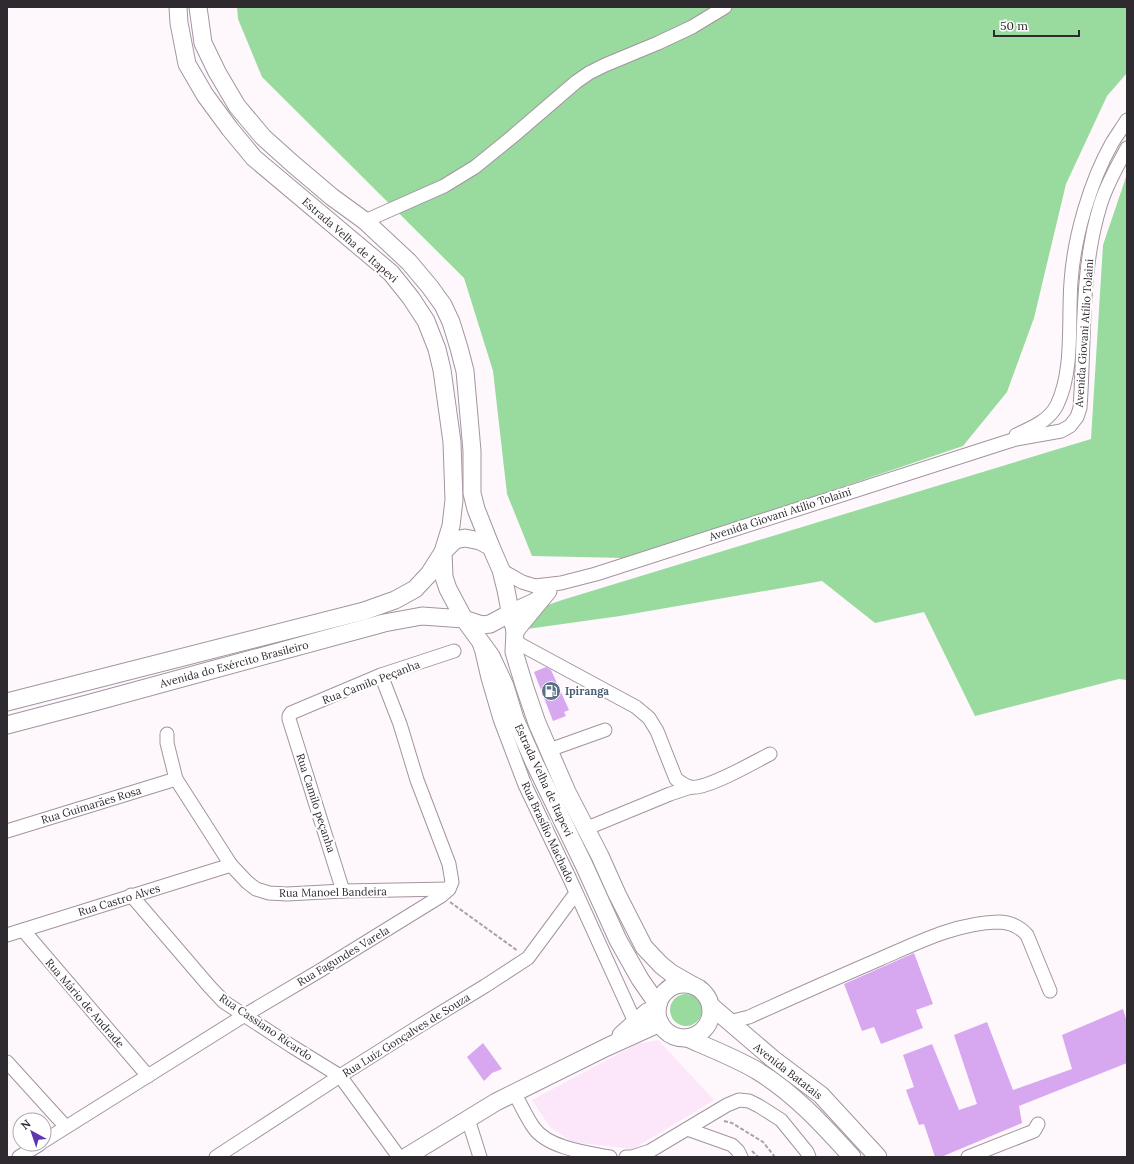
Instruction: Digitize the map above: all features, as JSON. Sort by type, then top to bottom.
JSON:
[{"type":"main road","name":"Estrada Velha de Itapevi","points":[[178,7],[179,23],[187,64],[205,95],[230,130],[254,158],[390,273],[411,298],[426,321],[437,349],[442,370],[452,442],[454,500],[450,526],[443,552],[444,577],[448,589],[464,619],[491,656],[498,670],[505,686],[515,719],[534,762],[584,865],[618,940],[659,1012]]},
{"type":"main road","name":"Estrada Velha de Itapevi","points":[[198,7],[203,43],[217,72],[237,106],[263,137],[332,197],[365,221],[409,262],[443,305],[451,322],[465,371],[472,451],[472,493],[476,509],[501,570],[506,590],[508,613],[514,636],[514,652],[525,688],[567,792],[600,856],[644,948],[661,966],[692,985]]},
{"type":"main road","points":[[443,552],[455,540],[465,538],[480,541],[491,547]]},
{"type":"main road","name":"Avenida do Exército Brasileiro","points":[[7,702],[357,613],[383,605],[395,600],[415,588],[429,574],[443,552]]},
{"type":"main road","points":[[514,636],[554,587]]},
{"type":"main road","points":[[464,619],[482,625],[490,624],[508,613]]},
{"type":"main road","name":"Avenida do Exército Brasileiro","points":[[7,725],[384,624],[422,616],[464,619]]},
{"type":"main road","points":[[691,1040],[706,1027],[711,1013],[711,1006],[704,993],[692,985],[679,985],[672,987],[661,998],[659,1012],[665,1030],[671,1034],[691,1040],[756,1070],[777,1084],[818,1120],[852,1157]]},
{"type":"main road","name":"Avenida Batatais","points":[[711,1006],[772,1059],[821,1095],[878,1157]]},
{"type":"main road","points":[[607,1047],[647,1012],[659,1012]]},
{"type":"main road","points":[[406,1157],[496,1102],[607,1047],[659,1012]]},
{"type":"street","points":[[365,221],[444,186],[475,167],[576,82],[590,73],[605,65],[658,44],[692,27],[725,7]]},
{"type":"street","name":"Avenida Giovani Atílio Tolaini","points":[[1000,444],[1040,423],[1056,406],[1063,389],[1067,371],[1071,281],[1077,240],[1096,177],[1112,144],[1127,120]]},
{"type":"street","name":"Avenida Giovani Atílio Tolaini","points":[[554,587],[1016,439],[1060,432],[1070,426],[1077,417],[1080,408],[1087,270],[1092,237],[1100,204],[1112,175],[1127,148]]},
{"type":"street","points":[[501,570],[522,582],[535,586],[554,587]]},
{"type":"street","points":[[508,613],[534,600],[554,587]]},
{"type":"street","points":[[514,636],[636,707],[649,718],[657,731],[676,779],[682,784],[691,787]]},
{"type":"street","name":"Rua Brasílio Machado","points":[[476,637],[482,652],[500,719],[525,784],[635,1022]]},
{"type":"street","name":"Rua Camilo Peçanha","points":[[289,716],[291,713],[382,675],[454,650]]},
{"type":"street","points":[[382,675],[400,724],[417,780],[449,864],[452,882],[445,893]]},
{"type":"street","name":"Rua Camilo peçanha","points":[[289,716],[343,891]]},
{"type":"street","points":[[549,750],[604,730]]},
{"type":"street","name":"Rua Manoel Bandeira","points":[[167,734],[167,743],[176,779],[231,865],[256,889],[269,893],[287,894],[343,891],[445,893]]},
{"type":"street","points":[[585,829],[670,794],[691,787],[711,784],[770,754]]},
{"type":"street","name":"Rua Guimarães Rosa","points":[[7,831],[176,779]]},
{"type":"street","name":"Rua Castro Alves","points":[[7,935],[231,865]]},
{"type":"street","name":"Rua Luiz Gonçalves de Souza","points":[[216,1157],[340,1076],[528,958],[576,892]]},
{"type":"street","name":"Rua Fagundes Varela","points":[[52,1136],[245,1015],[445,893]]},
{"type":"street","name":"Rua Cassiano Ricardo","points":[[131,895],[224,1002],[340,1076],[399,1157]]},
{"type":"street","points":[[729,1022],[750,1017],[931,937],[971,925],[999,922],[1013,924],[1021,928],[1027,935],[1050,991]]},
{"type":"street","name":"Rua Mário de Andrade","points":[[23,930],[148,1076]]},
{"type":"street","points":[[7,1062],[66,1128]]},
{"type":"street","points":[[514,1093],[535,1129],[543,1136],[553,1142],[571,1148],[610,1157]]},
{"type":"street","points":[[626,1157],[632,1157],[650,1151],[727,1105],[739,1100],[749,1100],[781,1120],[809,1157]]},
{"type":"street","points":[[468,1119],[480,1157]]},
{"type":"street","points":[[968,1157],[1034,1131],[1038,1124]]},
{"type":"street","points":[[687,1129],[732,1145],[738,1150],[741,1157]]},
{"type":"path","points":[[445,893],[528,958]]},
{"type":"path","points":[[721,1120],[732,1123],[763,1142],[775,1157]]},
{"type":"shaded area","points":[[658,1040],[714,1100],[633,1149],[572,1142],[550,1127],[532,1100],[637,1044]]},
{"type":"green space","points":[[237,7],[1127,7],[1127,73],[1107,96],[1066,184],[1034,318],[1007,392],[963,446],[780,508],[624,558],[532,556],[507,494],[493,371],[464,278],[262,77],[238,19]]},
{"type":"green space","points":[[1127,174],[1127,680],[1119,679],[975,716],[924,612],[875,623],[822,581],[620,616],[527,629],[545,606],[562,600],[1091,439],[1103,245]]},
{"type":"green space","points":[[683,994],[689,994],[699,1001],[702,1010],[701,1016],[695,1023],[689,1026],[683,1026],[673,1019],[670,1013],[670,1007],[677,997]]},
{"type":"building","name":"Ipiranga","points":[[546,667],[551,670],[569,710],[564,712],[566,716],[553,721],[534,672]]},
{"type":"building","points":[[914,953],[933,1004],[916,1010],[923,1028],[881,1044],[874,1027],[862,1031],[844,984]]},
{"type":"building","points":[[1123,1009],[1127,1022],[1127,1063],[1019,1106],[1022,1123],[941,1157],[935,1157],[924,1124],[919,1125],[906,1090],[914,1087],[903,1055],[932,1044],[959,1110],[977,1104],[954,1035],[987,1022],[1013,1090],[1072,1069],[1062,1035]]},
{"type":"building","points":[[483,1043],[502,1069],[492,1073],[484,1081],[467,1057]]},
{"type":"place","name":"Ipiranga","points":[[551,691]]}]
